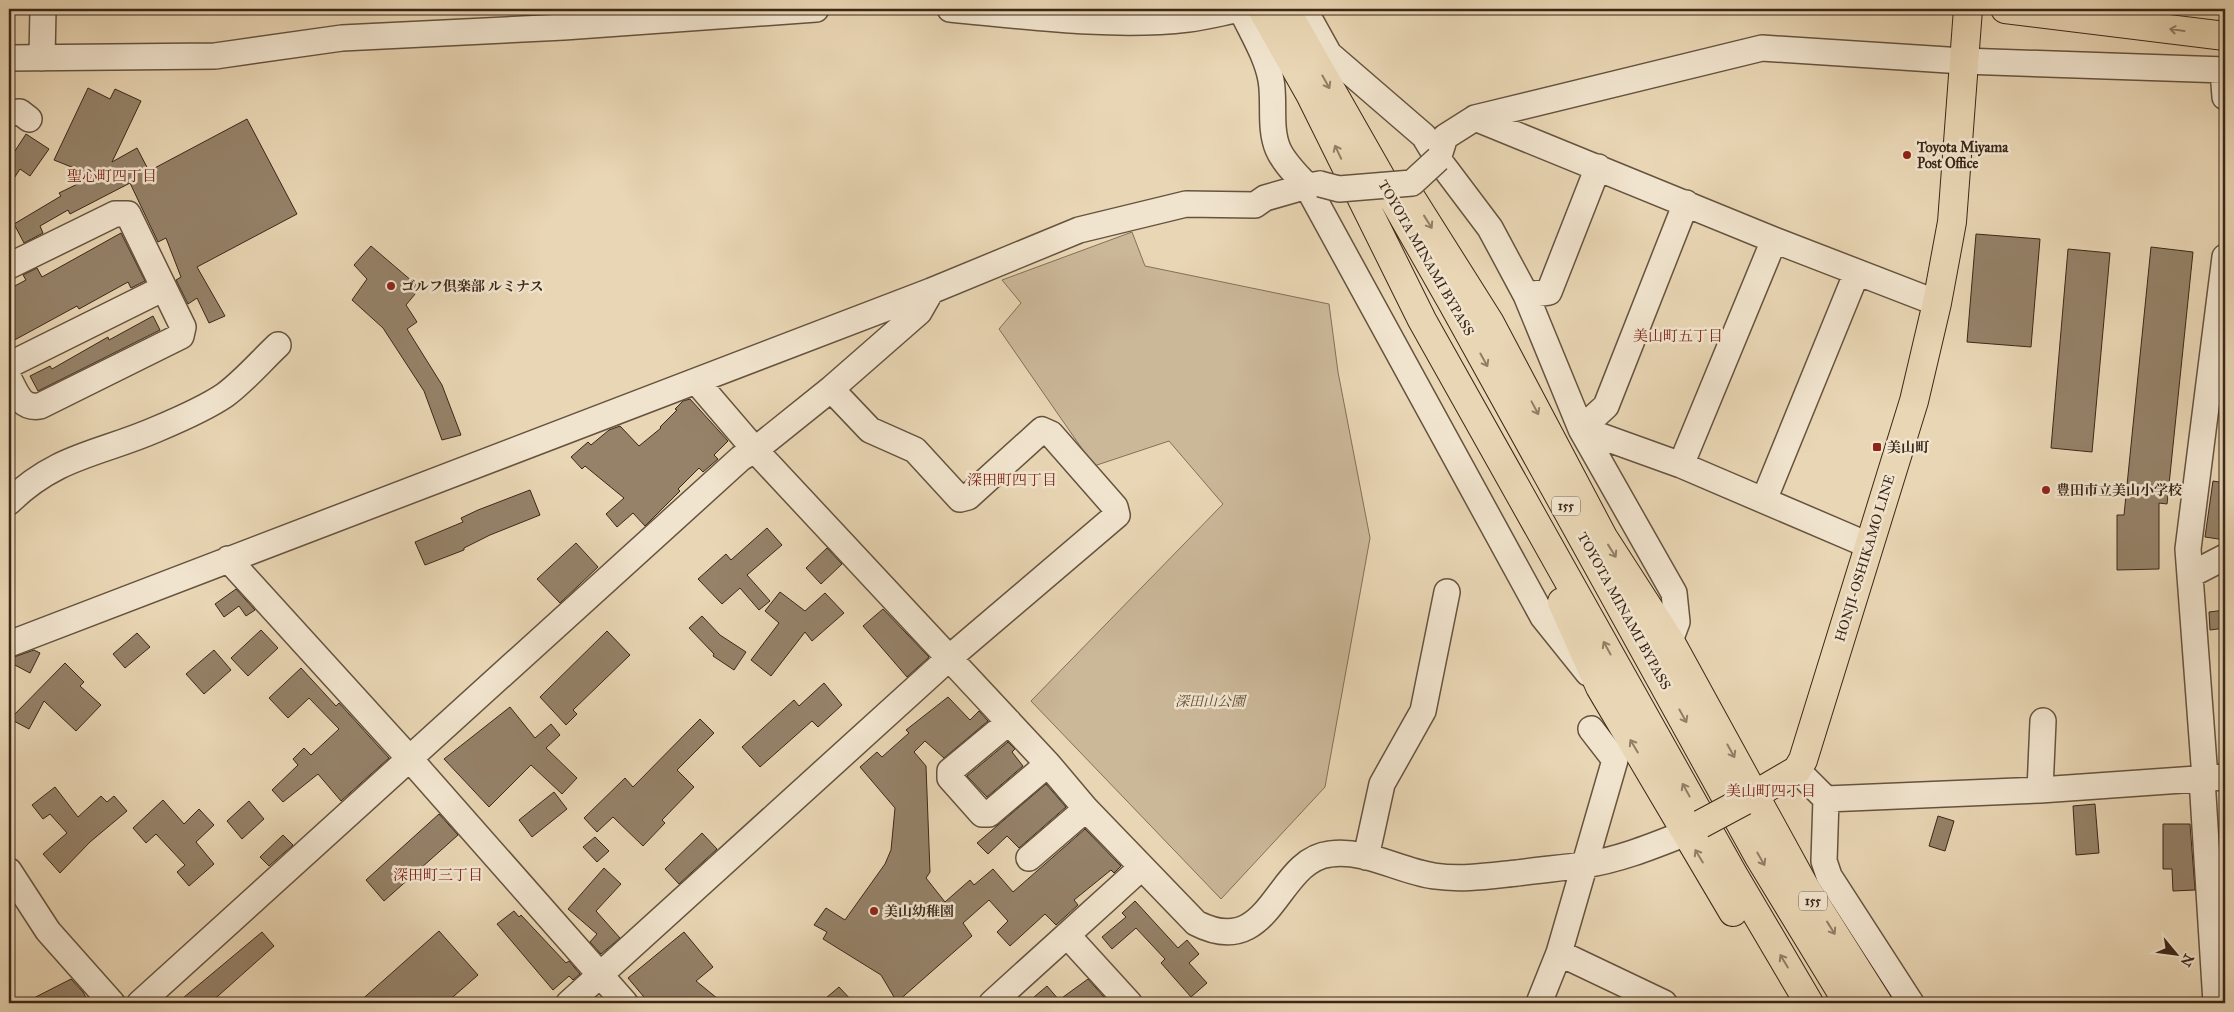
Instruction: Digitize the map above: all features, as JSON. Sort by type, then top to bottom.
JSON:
[{"type":"main road","name":"TOYOTA MINAMI BYPASS","points":[[1262,9],[1311,96],[1427,329],[1733,874],[1809,1003]]},
{"type":"main road","name":"TOYOTA MINAMI BYPASS","points":[[1285,9],[1458,313],[1760,857],[1848,1003]]},
{"type":"main road","name":"HONJI-OSHIKAMO LINE","points":[[1797,770],[1803,760],[1817,718],[1868,545],[1914,401],[1937,303],[1952,222],[1968,9]]},
{"type":"main road","points":[[2005,9],[2225,36]]},
{"type":"main road","name":"155","points":[[1344,114],[1419,206],[1490,323],[1603,537],[1670,641],[1749,798],[1876,1001]]},
{"type":"main road","name":"155","points":[[1350,176],[1373,241],[1462,425],[1569,614],[1600,688],[1693,828],[1787,1003]]},
{"type":"main road","points":[[1693,828],[1797,770]]},
{"type":"street","points":[[9,58],[215,56],[342,38],[564,16],[816,9]]},
{"type":"street","points":[[950,9],[1058,19],[1149,21],[1189,19],[1241,9],[1266,61],[1271,80],[1274,130],[1278,149],[1285,161],[1313,185],[1543,617],[1600,688]]},
{"type":"street","points":[[1304,9],[1330,54],[1424,136],[1438,159],[1490,228],[1526,295],[1581,429],[1674,593],[1678,622],[1670,641]]},
{"type":"street","points":[[42,58],[43,18]]},
{"type":"street","points":[[9,644],[931,291],[1079,230],[1186,204],[1255,205],[1266,198],[1313,185],[1339,189],[1412,184],[1438,159],[1445,137],[1475,118],[1762,48],[1965,50],[2224,70],[2225,96]]},
{"type":"street","points":[[1475,118],[1774,240],[1937,303]]},
{"type":"street","points":[[1526,295],[1549,292],[1598,167]]},
{"type":"street","points":[[1581,429],[1606,406],[1686,203]]},
{"type":"street","points":[[9,266],[115,214],[128,214],[183,327],[181,336],[40,406],[31,407],[22,402],[9,379]]},
{"type":"street","points":[[1681,465],[1774,240]]},
{"type":"street","points":[[2216,1003],[2211,778],[2188,548],[2225,257]]},
{"type":"street","points":[[1764,500],[1857,272]]},
{"type":"street","points":[[9,365],[164,288]]},
{"type":"street","points":[[140,1003],[741,458],[755,450],[831,389],[919,312],[931,291]]},
{"type":"street","points":[[9,502],[22,488],[47,470],[77,456],[157,430],[225,395],[278,345]]},
{"type":"street","points":[[696,381],[755,450],[1048,764],[1086,809],[1196,923],[1214,931],[1226,933],[1242,930],[1256,921],[1315,857],[1346,853],[1431,876],[1459,879],[1586,865],[1645,849],[1693,828]]},
{"type":"street","points":[[569,1003],[948,659],[1117,515],[1115,507],[1051,434],[1042,430],[968,498],[960,499],[915,450],[870,430],[831,389]]},
{"type":"street","points":[[1581,429],[1681,465],[1868,545]]},
{"type":"street","points":[[2190,575],[2225,557]]},
{"type":"street","points":[[228,559],[409,758],[625,1003]]},
{"type":"street","points":[[1366,857],[1382,784],[1423,712],[1447,592]]},
{"type":"street","points":[[2040,790],[2044,720]]},
{"type":"street","points":[[1009,722],[950,771],[950,778],[982,814],[989,814],[1048,764]]},
{"type":"street","points":[[1539,1003],[1559,954],[1615,760],[1591,729]]},
{"type":"street","points":[[1797,770],[1826,799],[1824,861],[1829,876],[1905,993],[1876,1001]]},
{"type":"street","points":[[1826,799],[2040,790],[2211,778]]},
{"type":"street","points":[[1029,858],[1086,809]]},
{"type":"street","points":[[992,1003],[1141,868]]},
{"type":"street","points":[[9,870],[48,931],[107,1002]]},
{"type":"street","points":[[1068,935],[1129,1003]]},
{"type":"street","points":[[1559,954],[1664,1003]]},
{"type":"green space","name":"深田山公園","points":[[1132,232],[1145,266],[1329,304],[1338,372],[1370,538],[1325,787],[1221,899],[1031,701],[1223,504],[1169,441],[1094,466],[999,329],[1021,303],[1002,280]]},
{"type":"building","points":[[88,88],[110,99],[115,89],[141,101],[112,162],[137,148],[149,171],[247,119],[297,214],[197,267],[225,316],[209,323],[197,298],[188,304],[176,280],[181,277],[166,238],[158,242],[130,183],[70,214],[68,210],[40,226],[43,233],[24,243],[14,224],[61,196],[59,193],[94,176],[54,160]]},
{"type":"building","points":[[26,134],[49,149],[30,176],[20,169],[9,186],[9,160]]},
{"type":"building","points":[[121,233],[145,281],[131,288],[128,282],[79,309],[77,306],[9,343],[9,289],[26,280],[23,275],[37,268],[42,277]]},
{"type":"building","points":[[1976,234],[2040,239],[2031,347],[1967,342]]},
{"type":"building","points":[[371,246],[420,288],[406,305],[417,322],[407,329],[442,385],[461,435],[442,440],[424,391],[383,328],[352,300],[367,279],[354,265]]},
{"type":"building","points":[[2151,247],[2193,252],[2167,504],[2159,503],[2159,569],[2117,570],[2117,515],[2124,515]]},
{"type":"building","points":[[2068,249],[2110,253],[2092,452],[2051,448]]},
{"type":"building","points":[[153,316],[160,330],[38,391],[30,376],[50,366],[52,369],[108,337],[109,340]]},
{"type":"building","points":[[690,399],[728,441],[714,455],[718,459],[703,472],[699,468],[678,489],[680,491],[645,526],[633,513],[617,527],[606,514],[624,498],[585,466],[582,469],[571,457],[588,442],[591,445],[609,430],[620,426],[639,446],[661,428],[683,401]]},
{"type":"building","points":[[2213,481],[2225,483],[2225,540],[2205,537]]},
{"type":"building","points":[[530,490],[540,515],[490,535],[464,548],[464,550],[425,565],[415,542],[463,522],[461,518],[478,510]]},
{"type":"building","points":[[767,528],[782,545],[747,575],[770,601],[759,610],[740,588],[722,604],[698,579],[726,554],[731,560]]},
{"type":"building","points":[[576,543],[598,567],[560,603],[537,579]]},
{"type":"building","points":[[827,548],[842,564],[821,584],[806,568]]},
{"type":"building","points":[[236,589],[255,610],[246,616],[239,606],[224,617],[215,604]]},
{"type":"building","points":[[780,592],[805,611],[825,593],[844,613],[812,641],[805,632],[771,676],[751,660],[779,623],[765,611]]},
{"type":"building","points":[[883,609],[929,657],[907,677],[863,626]]},
{"type":"building","points":[[2225,610],[2225,628],[2210,630],[2209,612]]},
{"type":"building","points":[[702,616],[720,635],[746,652],[734,670],[713,656],[714,654],[689,628]]},
{"type":"building","points":[[261,630],[278,648],[248,676],[231,658]]},
{"type":"building","points":[[607,631],[630,655],[573,710],[577,714],[566,725],[540,697]]},
{"type":"building","points":[[137,633],[150,647],[125,668],[113,654]]},
{"type":"building","points":[[34,650],[40,653],[30,673],[11,663],[14,657]]},
{"type":"building","points":[[214,650],[231,670],[204,694],[186,674]]},
{"type":"building","points":[[65,663],[84,682],[80,686],[101,705],[76,731],[44,701],[29,729],[10,719]]},
{"type":"building","points":[[301,668],[336,706],[339,703],[389,758],[341,801],[318,774],[283,802],[272,790],[298,765],[293,759],[304,748],[311,755],[339,729],[309,698],[288,718],[269,698]]},
{"type":"building","points":[[824,683],[842,705],[818,727],[812,721],[760,767],[742,747],[794,700],[799,706]]},
{"type":"building","points":[[948,697],[970,720],[979,711],[988,721],[944,758],[925,741],[914,752],[926,766],[930,872],[926,878],[945,902],[970,880],[974,885],[993,869],[1013,892],[1085,829],[1121,866],[1114,873],[1111,870],[1074,900],[1078,905],[1056,925],[1045,914],[1010,946],[997,932],[1008,921],[989,900],[963,923],[972,936],[897,1002],[881,975],[823,939],[827,932],[814,925],[826,908],[845,920],[885,864],[891,850],[895,808],[860,767],[877,752],[882,757],[909,733],[906,730]]},
{"type":"building","points":[[510,707],[535,738],[551,724],[560,735],[546,748],[577,778],[562,794],[531,765],[489,807],[444,759]]},
{"type":"building","points":[[700,719],[714,733],[677,770],[694,787],[662,820],[665,823],[643,846],[613,817],[597,832],[584,818],[625,778],[633,787]]},
{"type":"building","points":[[1008,742],[1015,749],[1012,752],[1023,766],[987,797],[967,776]]},
{"type":"building","points":[[1046,784],[1066,807],[1019,848],[1007,836],[988,854],[977,843]]},
{"type":"building","points":[[55,787],[78,817],[101,796],[107,802],[114,796],[127,811],[90,842],[60,873],[43,854],[67,833],[50,814],[43,819],[32,805]]},
{"type":"building","points":[[554,792],[567,809],[532,837],[519,820]]},
{"type":"building","points":[[163,800],[184,824],[199,809],[214,825],[196,842],[214,864],[189,886],[177,872],[185,865],[156,834],[146,843],[133,828]]},
{"type":"building","points":[[249,801],[264,819],[242,839],[227,821]]},
{"type":"building","points":[[2095,804],[2099,853],[2076,855],[2073,806]]},
{"type":"building","points":[[439,814],[458,835],[384,901],[366,880]]},
{"type":"building","points":[[1938,816],[1954,821],[1945,851],[1929,846]]},
{"type":"building","points":[[2163,824],[2190,824],[2195,890],[2173,891],[2172,869],[2163,869]]},
{"type":"building","points":[[702,833],[717,849],[679,884],[665,869]]},
{"type":"building","points":[[283,835],[293,845],[269,866],[260,857]]},
{"type":"building","points":[[595,837],[609,851],[597,862],[583,847]]},
{"type":"building","points":[[604,868],[621,884],[596,911],[620,938],[601,954],[590,942],[597,934],[568,909]]},
{"type":"building","points":[[1135,901],[1178,948],[1187,940],[1199,954],[1189,963],[1207,983],[1191,997],[1161,963],[1165,959],[1136,928],[1112,949],[1102,937],[1126,917],[1122,913]]},
{"type":"building","points":[[514,911],[519,917],[521,915],[566,963],[569,961],[580,974],[573,980],[569,976],[553,990],[497,924]]},
{"type":"building","points":[[439,931],[478,975],[446,1003],[358,1003]]},
{"type":"building","points":[[262,932],[274,946],[218,996],[209,1003],[177,1003]]},
{"type":"building","points":[[684,932],[713,967],[696,981],[723,1003],[649,1003],[628,978]]},
{"type":"building","points":[[71,979],[83,992],[89,1003],[24,1003]]},
{"type":"building","points":[[1088,979],[1104,997],[1095,1003],[1027,1003],[1047,986],[1059,1000]]},
{"type":"building","points":[[839,987],[854,1003],[820,1003]]},
{"type":"place","name":"Toyota Miyama Post Office","points":[[1907,155]]},
{"type":"place","name":"ゴルフ倶楽部 ルミナス","points":[[391,286]]},
{"type":"place","name":"美山町","points":[[1877,447]]},
{"type":"place","name":"豊田市立美山小学校","points":[[2046,490]]},
{"type":"place","name":"美山幼稚園","points":[[874,911]]},
{"type":"district","name":"聖心町四丁目","points":[[112,176]]},
{"type":"district","name":"美山町五丁目","points":[[1678,336]]},
{"type":"district","name":"深田町四丁目","points":[[1012,480]]},
{"type":"district","name":"美山町四丁目","points":[[1771,791]]},
{"type":"district","name":"深田町三丁目","points":[[438,875]]}]
